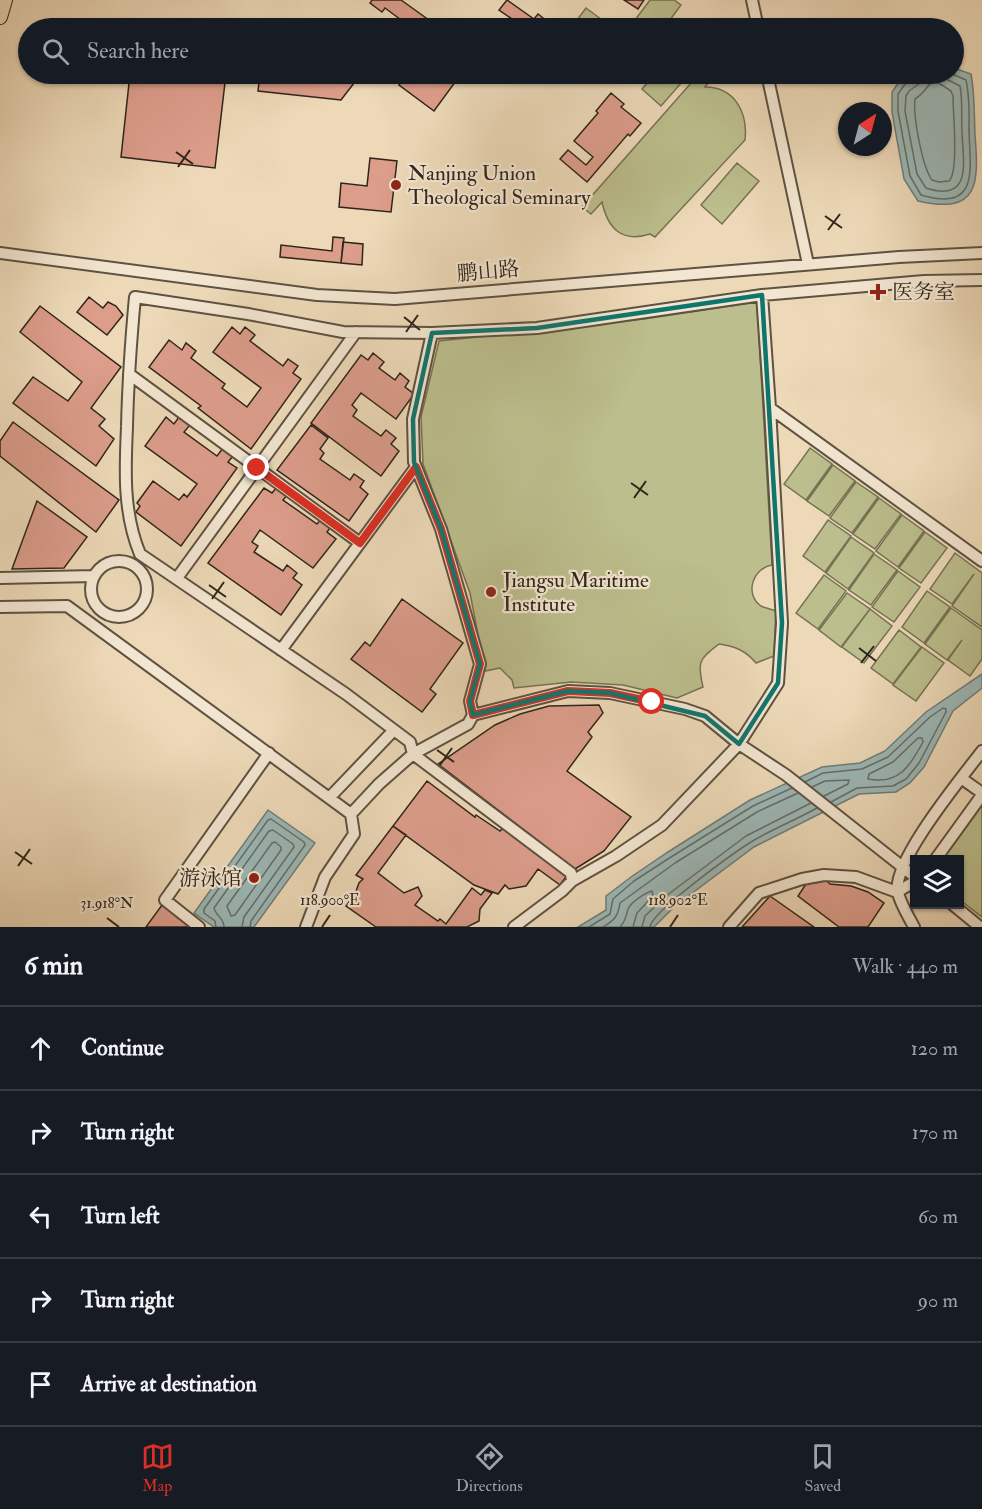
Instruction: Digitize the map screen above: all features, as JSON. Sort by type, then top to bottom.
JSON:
[{"type":"main road","points":[[0,17],[5,0]]},
{"type":"street","points":[[752,0],[756,18]]},
{"type":"street","points":[[769,84],[808,264]]},
{"type":"street","name":"鹏山路","points":[[0,253],[317,295],[395,299],[808,264],[982,253]]},
{"type":"street","points":[[572,881],[571,873],[414,754],[410,742],[140,554],[133,536],[125,486],[129,374],[135,297],[248,314],[344,332],[432,333],[537,328],[762,295],[924,281],[982,280]]},
{"type":"street","points":[[514,927],[572,881],[616,856],[662,825],[740,744],[778,683],[782,622],[762,295]]},
{"type":"street","points":[[177,578],[356,332]]},
{"type":"street","points":[[351,814],[379,784],[414,754],[468,724],[473,715],[470,701],[480,664],[441,529],[414,462],[413,419],[432,333]]},
{"type":"street","points":[[129,374],[360,543]]},
{"type":"street","points":[[770,408],[982,561]]},
{"type":"street","points":[[281,650],[416,467]]},
{"type":"street","points":[[132,564],[140,554]]},
{"type":"street","points":[[114,561],[132,564],[140,569],[148,585],[145,602],[139,610],[130,615],[111,616],[102,612],[92,596],[91,586],[94,576],[99,569],[114,561]]},
{"type":"street","points":[[0,578],[94,576]]},
{"type":"street","points":[[0,607],[67,606],[351,814],[354,834],[325,877],[306,927]]},
{"type":"street","points":[[92,625],[102,612]]},
{"type":"street","points":[[473,715],[568,691],[610,693],[685,709],[705,716],[836,813],[910,872]]},
{"type":"street","points":[[330,797],[394,730]]},
{"type":"street","points":[[914,927],[897,892],[903,866],[927,822],[982,751]]},
{"type":"street","points":[[199,927],[165,900],[269,753]]},
{"type":"street","points":[[939,855],[982,794],[961,778]]},
{"type":"street","points":[[729,927],[759,893],[802,879],[824,875],[855,877],[897,892],[910,885]]},
{"type":"street","points":[[957,909],[980,927]]},
{"type":"highlighted area","points":[[762,295],[782,623],[778,683],[739,744],[705,716],[610,693],[568,691],[473,715],[470,701],[480,664],[441,529],[414,462],[413,419],[432,333],[537,328]]},
{"type":"green space","points":[[650,0],[674,0],[681,5],[671,18],[636,18]]},
{"type":"green space","points":[[586,8],[600,18],[578,18]]},
{"type":"green space","points":[[646,84],[680,84],[661,106],[642,89]]},
{"type":"green space","points":[[690,84],[708,84],[705,87],[724,91],[737,103],[744,120],[745,140],[655,237],[650,234],[632,237],[618,232],[608,220],[602,202],[591,214],[582,207]]},
{"type":"green space","points":[[737,163],[759,181],[722,224],[701,205]]},
{"type":"green space","points":[[757,302],[772,565],[760,571],[753,582],[752,589],[756,601],[761,606],[776,611],[774,656],[756,663],[740,650],[719,644],[701,662],[703,687],[677,698],[623,685],[571,682],[514,688],[512,680],[500,668],[485,671],[470,593],[423,464],[421,417],[439,341],[644,319]]},
{"type":"green space","points":[[810,448],[832,464],[806,500],[784,484]]},
{"type":"green space","points":[[833,465],[855,481],[829,516],[807,501]]},
{"type":"green space","points":[[856,482],[878,497],[852,533],[830,518]]},
{"type":"green space","points":[[879,498],[901,514],[875,549],[853,534]]},
{"type":"green space","points":[[902,515],[924,531],[898,567],[876,551]]},
{"type":"green space","points":[[828,520],[851,536],[825,572],[803,556]]},
{"type":"green space","points":[[925,532],[947,548],[921,583],[899,568]]},
{"type":"green space","points":[[851,537],[874,553],[848,589],[826,573]]},
{"type":"green space","points":[[955,553],[982,573],[982,627],[952,606],[974,574],[952,604],[930,589]]},
{"type":"green space","points":[[874,554],[897,570],[871,605],[849,590]]},
{"type":"green space","points":[[898,571],[920,587],[894,622],[872,607]]},
{"type":"green space","points":[[824,575],[846,591],[818,629],[796,613]]},
{"type":"green space","points":[[927,591],[950,607],[924,643],[902,627]]},
{"type":"green space","points":[[847,593],[870,609],[841,647],[819,630]]},
{"type":"green space","points":[[951,608],[982,630],[982,659],[970,676],[948,660],[962,640],[947,660],[925,644]]},
{"type":"green space","points":[[870,609],[892,626],[864,663],[842,647]]},
{"type":"green space","points":[[899,630],[921,647],[893,684],[871,668]]},
{"type":"green space","points":[[922,647],[944,663],[916,701],[893,685]]},
{"type":"green space","points":[[982,804],[982,917],[964,903],[964,855],[946,855]]},
{"type":"water","points":[[964,72],[971,74],[976,168],[971,192],[964,199],[953,203],[938,204],[918,201],[904,179],[892,92],[898,84],[964,84]]},
{"type":"water","points":[[982,674],[982,688],[953,711],[924,767],[910,783],[896,792],[859,794],[754,847],[675,906],[654,927],[578,927],[606,910],[606,896],[631,877],[750,800],[822,767],[860,763],[885,751],[926,712]]},
{"type":"water","name":"游泳馆","points":[[268,810],[315,843],[254,927],[214,927],[194,913]]},
{"type":"building","points":[[372,0],[401,0],[426,18],[398,18],[385,8],[382,12],[370,3]]},
{"type":"building","points":[[507,0],[533,18],[511,18],[499,10]]},
{"type":"building","points":[[624,0],[644,0],[638,9]]},
{"type":"building","points":[[129,84],[225,84],[215,168],[121,157]]},
{"type":"building","points":[[259,84],[353,84],[341,100],[258,91]]},
{"type":"building","points":[[400,84],[454,84],[434,111]]},
{"type":"building","points":[[611,93],[624,104],[621,107],[641,123],[630,136],[628,134],[587,182],[560,159],[568,150],[586,165],[593,157],[574,141],[598,113],[596,111]]},
{"type":"building","points":[[370,158],[397,161],[391,212],[339,207],[341,183],[367,186]]},
{"type":"building","points":[[333,237],[344,238],[341,263],[280,257],[281,245],[332,251]]},
{"type":"building","points":[[343,242],[363,244],[362,265],[341,263]]},
{"type":"building","points":[[89,297],[103,308],[108,302],[116,306],[123,315],[107,335],[77,312]]},
{"type":"building","points":[[40,306],[121,367],[91,408],[105,419],[99,426],[114,439],[96,466],[13,403],[33,377],[68,401],[82,382],[20,332]]},
{"type":"building","points":[[232,327],[240,334],[245,327],[255,335],[250,341],[283,366],[288,359],[298,366],[293,373],[301,379],[251,449],[198,408],[201,406],[149,367],[169,340],[182,350],[186,343],[196,351],[191,358],[225,384],[222,388],[247,407],[261,388],[213,352]]},
{"type":"building","points":[[373,353],[384,362],[379,368],[395,380],[400,373],[409,381],[405,387],[414,394],[396,419],[361,393],[352,405],[357,410],[353,416],[381,436],[386,430],[396,438],[391,444],[399,451],[381,476],[311,423],[361,355],[368,360]]},
{"type":"building","points":[[166,417],[174,424],[179,417],[190,425],[184,432],[217,456],[223,448],[233,456],[228,462],[237,468],[181,546],[136,512],[140,506],[137,503],[153,481],[179,500],[184,494],[187,497],[197,484],[145,446]]},
{"type":"building","points":[[13,422],[119,500],[96,532],[0,456],[0,441]]},
{"type":"building","points":[[311,425],[328,438],[320,449],[324,453],[320,459],[350,480],[354,474],[364,481],[360,487],[368,494],[349,521],[277,470]]},
{"type":"building","points":[[277,487],[288,494],[283,500],[317,524],[322,518],[332,525],[327,532],[336,539],[313,568],[260,530],[252,542],[258,546],[254,552],[283,571],[287,565],[297,573],[293,578],[302,585],[281,615],[208,563],[264,488],[272,493]]},
{"type":"building","points":[[37,501],[87,537],[64,568],[12,569]]},
{"type":"building","points":[[402,599],[463,643],[430,689],[436,694],[422,712],[351,659],[365,642],[370,646]]},
{"type":"building","points":[[599,705],[603,713],[588,732],[592,737],[567,771],[631,817],[604,851],[575,869],[438,764],[495,725],[520,714],[549,706]]},
{"type":"building","points":[[427,781],[475,817],[476,815],[500,831],[504,827],[568,874],[560,885],[538,869],[526,886],[509,889],[505,885],[498,894],[474,885],[393,826]]},
{"type":"building","points":[[393,826],[406,835],[378,873],[404,893],[418,887],[422,896],[415,905],[446,924],[472,888],[481,895],[485,890],[492,893],[480,909],[479,921],[467,927],[376,927],[346,906],[363,879],[356,875]]},
{"type":"building","points":[[824,878],[830,884],[851,886],[868,892],[884,903],[868,927],[839,927],[798,896],[806,884],[821,882]]},
{"type":"building","points":[[770,896],[814,927],[742,927]]},
{"type":"building","points":[[162,905],[190,927],[146,927]]},
{"type":"place","name":"Nanjing Union Theological Seminary","points":[[396,185]]},
{"type":"place","name":"医务室","points":[[878,292]]},
{"type":"place","name":"Jiangsu Maritime Institute","points":[[491,592]]},
{"type":"place","name":"游泳馆","points":[[254,878]]},
{"type":"route","points":[[257,468],[360,543],[416,467],[441,529],[480,664],[470,701],[473,715],[568,691],[610,693],[652,702]]}]
